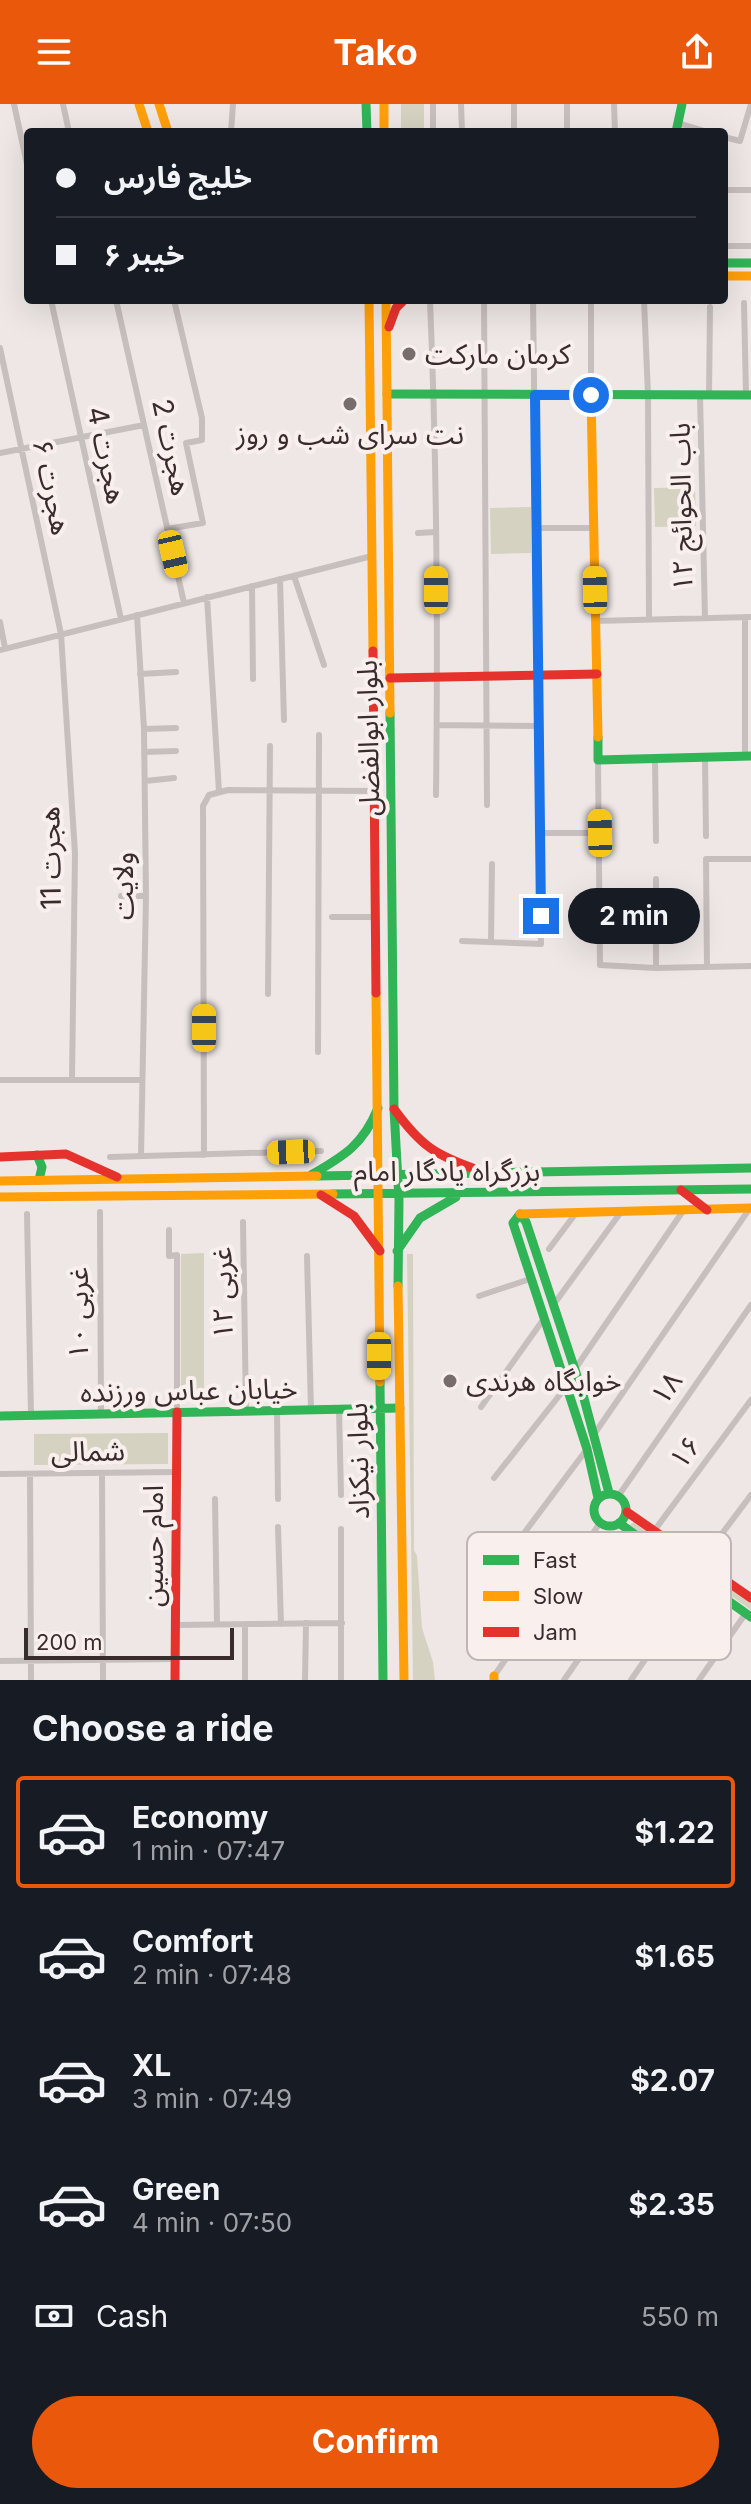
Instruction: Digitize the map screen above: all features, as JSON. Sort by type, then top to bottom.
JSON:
[{"type":"main road","points":[[139,104],[147,128]]},
{"type":"main road","points":[[159,104],[167,128]]},
{"type":"main road","points":[[366,104],[367,128]]},
{"type":"main road","points":[[384,104],[384,128]]},
{"type":"main road","points":[[677,128],[682,104]]},
{"type":"main road","points":[[728,263],[751,263]]},
{"type":"main road","points":[[728,276],[751,276]]},
{"type":"main road","name":"بلوار ابوالفضل","points":[[369,304],[379,1194]]},
{"type":"main road","name":"بلوار ابوالفضل","points":[[386,304],[394,1109],[399,1194]]},
{"type":"main road","points":[[386,334],[400,304]]},
{"type":"main road","points":[[387,394],[748,395]]},
{"type":"main road","points":[[591,395],[598,760],[748,756]]},
{"type":"main road","points":[[390,678],[597,674]]},
{"type":"main road","points":[[376,890],[392,890]]},
{"type":"main road","points":[[309,1176],[364,1140],[378,1108]]},
{"type":"main road","points":[[394,1109],[411,1133],[439,1157],[487,1173]]},
{"type":"main road","points":[[0,1157],[66,1154],[120,1179]]},
{"type":"main road","points":[[37,1155],[43,1165],[39,1180]]},
{"type":"main road","name":"بزرگراه یادگار امام","points":[[0,1181],[751,1168]]},
{"type":"main road","name":"بزرگراه یادگار امام","points":[[0,1197],[751,1189]]},
{"type":"main road","points":[[681,1190],[708,1210]]},
{"type":"main road","points":[[317,1193],[354,1216],[380,1251]]},
{"type":"main road","name":"بلوار نیکزاد","points":[[379,1194],[383,1680]]},
{"type":"main road","name":"بلوار نیکزاد","points":[[399,1194],[397,1251],[404,1680]]},
{"type":"main road","points":[[397,1251],[409,1228],[428,1209],[461,1194]]},
{"type":"main road","points":[[520,1214],[750,1208]]},
{"type":"main road","points":[[520,1214],[526,1222],[544,1273],[614,1494],[626,1504],[627,1512],[619,1523],[609,1526],[597,1519],[594,1508],[598,1498],[587,1449],[513,1223],[520,1214]]},
{"type":"main road","points":[[530,1279],[544,1273]]},
{"type":"main road","name":"خیابان عباس ورزنده","points":[[0,1416],[400,1408]]},
{"type":"main road","name":"امام حسین","points":[[175,1680],[177,1412]]},
{"type":"main road","points":[[598,1498],[614,1494]]},
{"type":"main road","points":[[627,1512],[654,1531]]},
{"type":"main road","points":[[619,1523],[631,1532]]},
{"type":"main road","points":[[731,1582],[749,1593]]},
{"type":"main road","points":[[731,1603],[748,1615]]},
{"type":"street","points":[[14,104],[24,150]]},
{"type":"street","points":[[63,104],[68,128]]},
{"type":"street","points":[[231,128],[233,104]]},
{"type":"street","points":[[433,104],[433,128]]},
{"type":"street","points":[[461,104],[462,128]]},
{"type":"street","points":[[514,104],[514,128]]},
{"type":"street","points":[[567,104],[567,128]]},
{"type":"street","points":[[614,104],[615,128]]},
{"type":"street","points":[[728,138],[740,141],[751,104]]},
{"type":"street","points":[[728,190],[751,190]]},
{"type":"street","points":[[728,246],[751,246]]},
{"type":"street","points":[[744,303],[748,395]]},
{"type":"street","name":"هجرت 4","points":[[52,304],[121,619]]},
{"type":"street","name":"هجرت 2","points":[[117,304],[184,603]]},
{"type":"street","points":[[167,529],[203,523],[186,443],[202,440],[202,418],[175,304]]},
{"type":"street","points":[[430,304],[436,532],[436,795]]},
{"type":"street","points":[[484,304],[487,805]]},
{"type":"street","points":[[462,941],[541,944],[533,304]]},
{"type":"street","points":[[591,304],[591,395]]},
{"type":"street","points":[[644,304],[648,395],[649,619]]},
{"type":"street","name":"باب الحوائج ۱۲","points":[[705,618],[705,395],[710,307]]},
{"type":"street","name":"هجرت ۶","points":[[0,348],[61,634]]},
{"type":"street","points":[[0,453],[144,425]]},
{"type":"street","points":[[537,528],[594,528]]},
{"type":"street","points":[[418,533],[436,532]]},
{"type":"street","points":[[0,622],[3,649],[372,556]]},
{"type":"street","points":[[294,576],[324,665]]},
{"type":"street","points":[[280,579],[284,720]]},
{"type":"street","points":[[252,586],[253,679]]},
{"type":"street","points":[[207,597],[219,792]]},
{"type":"street","name":"ولایت","points":[[137,615],[144,729],[146,896],[141,1156]]},
{"type":"street","points":[[595,621],[748,617],[748,756]]},
{"type":"street","name":"هجرت 11","points":[[61,634],[75,853],[72,1080]]},
{"type":"street","points":[[140,674],[176,672]]},
{"type":"street","points":[[437,725],[540,726]]},
{"type":"street","points":[[144,729],[176,728]]},
{"type":"street","points":[[318,1052],[319,735]]},
{"type":"street","points":[[268,994],[270,746]]},
{"type":"street","points":[[144,752],[176,751]]},
{"type":"street","points":[[705,757],[706,836]]},
{"type":"street","points":[[655,758],[656,841]]},
{"type":"street","points":[[598,760],[600,965],[656,968],[751,966]]},
{"type":"street","points":[[145,781],[174,778]]},
{"type":"street","points":[[204,1155],[203,806],[209,795],[228,790],[375,791]]},
{"type":"street","points":[[540,833],[600,833]]},
{"type":"street","points":[[707,967],[706,859],[751,859]]},
{"type":"street","points":[[491,942],[492,864]]},
{"type":"street","points":[[656,879],[656,968]]},
{"type":"street","points":[[121,896],[146,896]]},
{"type":"street","points":[[332,917],[376,917]]},
{"type":"street","points":[[0,1080],[142,1080]]},
{"type":"street","points":[[110,1157],[321,1151]]},
{"type":"street","points":[[595,1433],[750,1208]]},
{"type":"street","points":[[575,1369],[683,1211]]},
{"type":"street","name":"غربی ۱۰","points":[[100,1212],[101,1414]]},
{"type":"street","points":[[554,1304],[621,1212]]},
{"type":"street","points":[[549,1249],[576,1213]]},
{"type":"street","points":[[27,1214],[31,1415]]},
{"type":"street","name":"غربی ۱۲","points":[[243,1222],[246,1411]]},
{"type":"street","points":[[169,1230],[169,1256],[177,1255],[177,1412]]},
{"type":"street","points":[[307,1256],[311,1410]]},
{"type":"street","points":[[479,1296],[530,1279]]},
{"type":"street","name":"۱۸","points":[[614,1494],[751,1305]]},
{"type":"street","points":[[481,1407],[543,1320]]},
{"type":"street","points":[[494,1478],[566,1387]]},
{"type":"street","name":"۱۶","points":[[654,1531],[751,1400]]},
{"type":"street","points":[[339,1409],[341,1495]]},
{"type":"street","points":[[277,1410],[278,1499]]},
{"type":"street","points":[[525,1532],[587,1449]]},
{"type":"street","name":"شمالی","points":[[0,1474],[176,1472]]},
{"type":"street","points":[[102,1473],[103,1680]]},
{"type":"street","points":[[30,1474],[31,1680]]},
{"type":"street","points":[[723,1532],[751,1495]]},
{"type":"street","points":[[215,1499],[217,1624]]},
{"type":"street","points":[[594,1532],[600,1523]]},
{"type":"street","points":[[278,1527],[281,1624]]},
{"type":"street","points":[[341,1529],[341,1680]]},
{"type":"street","points":[[731,1638],[748,1615]]},
{"type":"street","points":[[305,1680],[306,1623]]},
{"type":"street","points":[[175,1625],[342,1623]]},
{"type":"street","points":[[245,1624],[245,1680]]},
{"type":"street","points":[[0,1661],[175,1659]]},
{"type":"street","points":[[494,1678],[506,1660]]},
{"type":"street","points":[[564,1680],[578,1660]]},
{"type":"street","points":[[631,1680],[645,1660]]},
{"type":"street","points":[[699,1680],[714,1660]]},
{"type":"shaded area","points":[[401,104],[424,104],[424,128],[401,128]]},
{"type":"shaded area","points":[[695,487],[696,526],[655,527],[654,488]]},
{"type":"shaded area","points":[[531,507],[531,553],[491,554],[490,508]]},
{"type":"shaded area","points":[[204,1253],[204,1401],[181,1401],[181,1254]]},
{"type":"shaded area","points":[[407,1254],[413,1254],[414,1550],[422,1628],[433,1662],[435,1680],[413,1680]]},
{"type":"shaded area","points":[[168,1433],[168,1464],[34,1465],[34,1434]]},
{"type":"shaded area","points":[[635,1521],[651,1532],[640,1532],[630,1525]]},
{"type":"shaded area","points":[[731,1588],[751,1602],[751,1610],[731,1596]]},
{"type":"traffic: fast","points":[[366,104],[367,128]]},
{"type":"traffic: fast","points":[[677,128],[682,104]]},
{"type":"traffic: fast","points":[[728,263],[751,263]]},
{"type":"traffic: fast","points":[[387,394],[751,395]]},
{"type":"traffic: fast","points":[[390,713],[398,1286]]},
{"type":"traffic: fast","points":[[598,737],[598,760],[751,756]]},
{"type":"traffic: fast","points":[[311,1175],[351,1148],[366,1131],[378,1108]]},
{"type":"traffic: fast","points":[[37,1155],[42,1167],[39,1180]]},
{"type":"traffic: fast","points":[[317,1176],[751,1168]]},
{"type":"traffic: fast","points":[[333,1194],[751,1189]]},
{"type":"traffic: fast","points":[[397,1251],[420,1218],[456,1197]]},
{"type":"traffic: fast","points":[[520,1214],[513,1223],[587,1449],[598,1498]]},
{"type":"traffic: fast","points":[[520,1214],[526,1222],[582,1391],[609,1493]]},
{"type":"traffic: fast","points":[[380,1382],[383,1680]]},
{"type":"traffic: fast","points":[[0,1416],[400,1408]]},
{"type":"traffic: fast","points":[[610,1494],[622,1498],[626,1510],[622,1522],[610,1526],[598,1522],[594,1510],[598,1498],[610,1494]]},
{"type":"traffic: fast","points":[[619,1523],[632,1532]]},
{"type":"traffic: fast","points":[[731,1603],[751,1617]]},
{"type":"traffic: slow","points":[[139,104],[147,128]]},
{"type":"traffic: slow","points":[[159,104],[167,128]]},
{"type":"traffic: slow","points":[[384,104],[384,128]]},
{"type":"traffic: slow","points":[[728,276],[751,276]]},
{"type":"traffic: slow","points":[[369,304],[373,651]]},
{"type":"traffic: slow","points":[[386,304],[390,713]]},
{"type":"traffic: slow","points":[[591,395],[598,737]]},
{"type":"traffic: slow","points":[[376,993],[380,1382]]},
{"type":"traffic: slow","points":[[0,1181],[317,1176]]},
{"type":"traffic: slow","points":[[0,1197],[333,1194]]},
{"type":"traffic: slow","points":[[520,1214],[751,1208]]},
{"type":"traffic: slow","points":[[398,1286],[404,1680]]},
{"type":"traffic: jam","points":[[389,327],[400,304]]},
{"type":"traffic: jam","points":[[373,651],[376,993]]},
{"type":"traffic: jam","points":[[390,678],[597,674]]},
{"type":"traffic: jam","points":[[394,1109],[430,1148],[478,1170]]},
{"type":"traffic: jam","points":[[0,1157],[66,1154],[117,1177]]},
{"type":"traffic: jam","points":[[681,1190],[707,1210]]},
{"type":"traffic: jam","points":[[321,1195],[354,1216],[380,1251]]},
{"type":"traffic: jam","points":[[175,1680],[177,1412]]},
{"type":"traffic: jam","points":[[627,1512],[656,1532]]},
{"type":"traffic: jam","points":[[731,1584],[751,1598]]},
{"type":"place","name":"کرمان مارکت","points":[[409,354]]},
{"type":"place","name":"نت سرای شب و روز","points":[[350,404]]},
{"type":"place","name":"خوابگاه هرندی","points":[[450,1381]]},
{"type":"route","points":[[541,916],[535,395],[591,395]]}]
